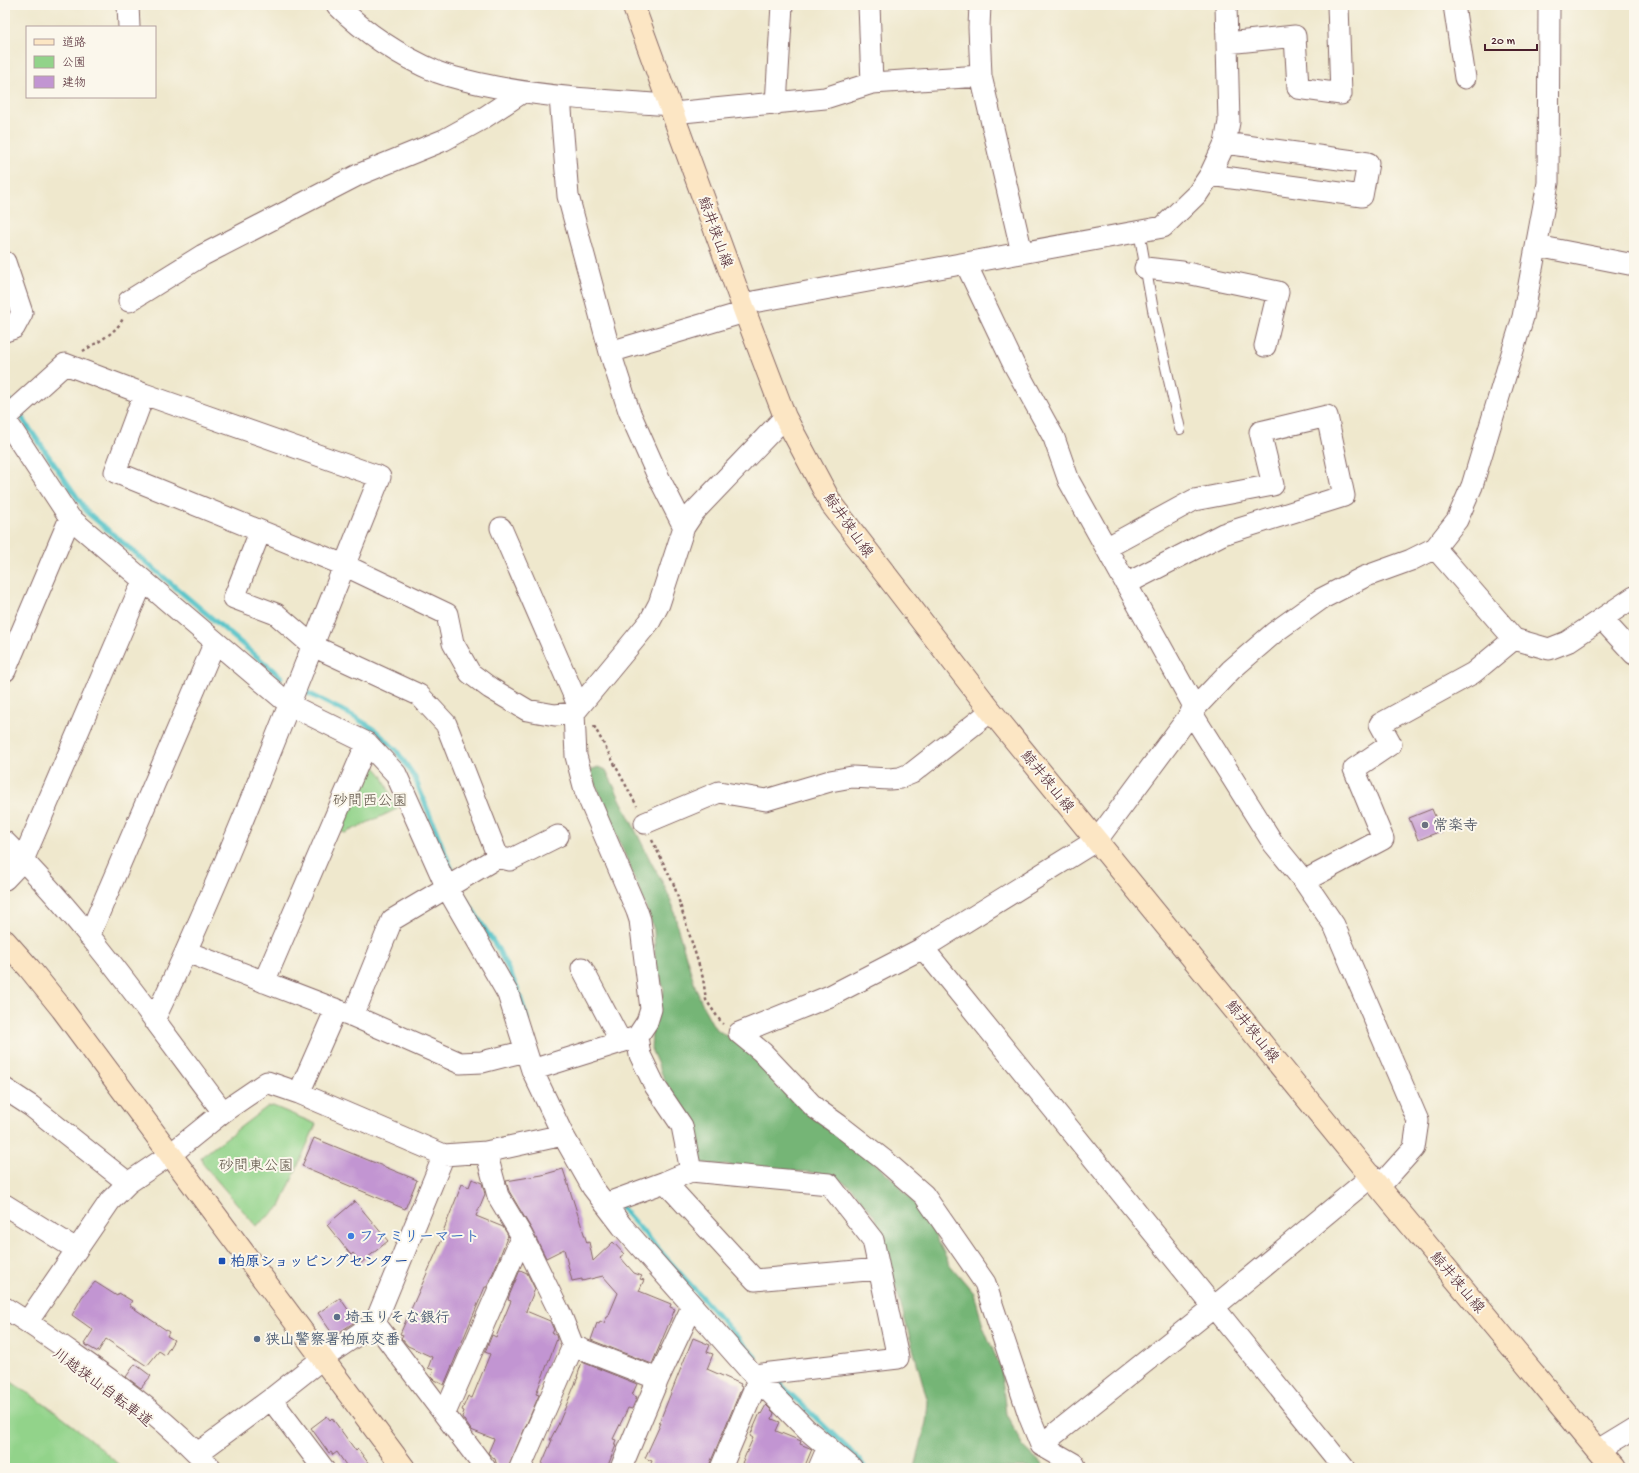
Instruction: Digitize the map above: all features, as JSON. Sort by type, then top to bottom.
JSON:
[{"type":"main road","name":"鯨井狭山線","points":[[633,5],[743,308],[785,417],[832,505],[991,711],[1375,1182],[1612,1468]]},
{"type":"main road","points":[[5,941],[62,1009],[404,1468]]},
{"type":"street","points":[[128,5],[129,26]]},
{"type":"street","points":[[337,5],[356,24],[413,61],[438,72],[470,82],[560,97],[671,109],[776,104],[833,96],[872,83],[981,76]]},
{"type":"street","points":[[776,104],[782,5]]},
{"type":"street","points":[[869,5],[872,83]]},
{"type":"street","points":[[980,5],[979,27],[981,76],[1022,253]]},
{"type":"street","points":[[610,352],[743,308],[1163,227],[1198,193],[1210,175],[1226,143],[1229,122],[1226,5]]},
{"type":"street","points":[[1227,43],[1296,36],[1298,88],[1341,94],[1338,5]]},
{"type":"street","points":[[1454,5],[1465,78]]},
{"type":"street","points":[[1076,1468],[1074,1464],[1041,1445],[1030,1418],[985,1283],[944,1221],[924,1195],[884,1160],[815,1108],[762,1052],[739,1033],[830,996],[923,948],[1097,840],[1193,710],[1231,670],[1275,632],[1321,599],[1364,577],[1411,560],[1435,548],[1457,520],[1472,486],[1523,317],[1548,182],[1549,5]]},
{"type":"street","points":[[129,300],[204,255],[358,175],[444,140],[482,119],[523,92]]},
{"type":"street","points":[[560,97],[568,196],[610,352],[629,411],[684,527]]},
{"type":"street","points":[[1210,175],[1362,196],[1368,163],[1226,143]]},
{"type":"street","points":[[1537,246],[1634,266]]},
{"type":"street","points":[[5,262],[22,313],[14,328],[5,332]]},
{"type":"street","points":[[966,264],[1014,365],[1054,438],[1069,481],[1193,710],[1273,843],[1304,882],[1334,925],[1418,1121],[1414,1148],[1375,1182],[1214,1307],[1041,1445]]},
{"type":"street","points":[[1145,268],[1182,272],[1278,292],[1265,346]]},
{"type":"street","points":[[154,1020],[187,952],[290,705],[380,477],[144,394],[65,364],[5,419],[70,518],[290,705],[367,742],[396,774],[447,888],[508,994],[529,1061],[563,1134],[593,1188],[622,1226],[692,1307],[756,1377],[806,1429],[852,1468]]},
{"type":"street","points":[[144,394],[115,472],[344,565],[446,614],[454,643],[470,673],[490,688],[527,710],[555,715],[576,710],[650,621],[659,604],[684,527],[694,512],[785,417]]},
{"type":"street","points":[[1106,548],[1194,500],[1273,485],[1260,432],[1327,416],[1344,496],[1223,534],[1126,584]]},
{"type":"street","points":[[5,672],[70,518]]},
{"type":"street","points":[[187,952],[345,1013],[460,1063],[529,1061],[629,1040],[647,1022],[651,1009],[640,920],[585,790],[576,756],[576,710],[501,528]]},
{"type":"street","points":[[260,532],[234,598],[276,614],[313,646],[419,695],[446,724],[498,857]]},
{"type":"street","points":[[1435,548],[1514,639],[1549,649],[1567,642],[1634,597]]},
{"type":"street","points":[[5,879],[23,860],[143,581]]},
{"type":"street","points":[[1602,619],[1634,654]]},
{"type":"street","points":[[1304,882],[1383,839],[1354,769],[1391,744],[1380,724],[1473,673],[1514,639]]},
{"type":"street","points":[[90,936],[215,642]]},
{"type":"street","points":[[645,823],[719,792],[766,800],[830,780],[852,778],[900,778],[912,773],[991,711]]},
{"type":"street","points":[[264,982],[367,742]]},
{"type":"street","points":[[300,1093],[345,1013],[392,920],[498,857],[510,860],[558,836]]},
{"type":"street","points":[[5,842],[23,860],[90,936],[222,1112]]},
{"type":"street","points":[[923,948],[1344,1468]]},
{"type":"street","points":[[582,968],[640,1055],[655,1086],[682,1126],[691,1171]]},
{"type":"street","points":[[28,1321],[110,1201],[128,1182],[170,1154],[222,1112],[267,1082],[300,1093],[444,1155],[486,1152],[563,1134]]},
{"type":"street","points":[[5,1089],[31,1106],[128,1182]]},
{"type":"street","points":[[486,1152],[498,1196],[522,1236],[560,1313],[574,1346],[658,1379]]},
{"type":"street","points":[[5,1308],[28,1321],[138,1400],[204,1461],[272,1399],[322,1358],[375,1323],[444,1155]]},
{"type":"street","points":[[605,1204],[691,1171],[829,1184],[873,1240],[898,1358],[756,1377]]},
{"type":"street","points":[[665,1182],[755,1280],[879,1269]]},
{"type":"street","points":[[5,1205],[76,1249]]},
{"type":"street","points":[[444,1413],[522,1236]]},
{"type":"street","points":[[621,1468],[658,1379],[692,1307]]},
{"type":"street","points":[[375,1323],[485,1468]]},
{"type":"street","points":[[520,1468],[574,1346]]},
{"type":"street","points":[[721,1468],[756,1377]]},
{"type":"street","points":[[272,1399],[323,1468]]},
{"type":"street","points":[[1598,1450],[1634,1428]]},
{"type":"street","points":[[819,1468],[828,1447]]},
{"type":"lane","points":[[1139,231],[1152,310],[1180,429]]},
{"type":"path","points":[[65,364],[105,337],[120,324],[129,300]]},
{"type":"path","points":[[576,710],[593,723],[638,808],[674,885],[703,978],[706,1000],[721,1022],[739,1033]]},
{"type":"shaded area","points":[[5,275],[17,314],[5,327]]},
{"type":"green space","name":"砂間西公園","points":[[364,765],[375,767],[382,775],[397,809],[345,833],[336,830]]},
{"type":"green space","points":[[598,767],[606,770],[651,862],[665,887],[673,906],[679,933],[696,989],[714,1027],[733,1041],[750,1050],[895,1181],[925,1215],[950,1265],[974,1293],[983,1326],[1001,1369],[1006,1414],[1023,1446],[1046,1468],[915,1468],[926,1422],[928,1402],[874,1215],[850,1186],[835,1178],[810,1172],[701,1163],[697,1152],[692,1119],[669,1090],[651,1049],[652,1030],[664,990],[655,963],[654,930],[641,894],[590,770]]},
{"type":"green space","name":"砂間東公園","points":[[273,1106],[316,1124],[280,1207],[256,1226],[203,1164],[201,1157],[267,1107]]},
{"type":"green space","points":[[5,1378],[66,1420],[109,1455],[122,1468],[5,1468]]},
{"type":"building","name":"常楽寺","points":[[1432,809],[1441,831],[1418,840],[1409,818]]},
{"type":"building","points":[[314,1138],[417,1180],[405,1209],[302,1166]]},
{"type":"building","points":[[563,1169],[587,1243],[589,1242],[593,1261],[613,1242],[624,1254],[620,1257],[634,1273],[642,1276],[640,1279],[644,1280],[639,1291],[671,1304],[670,1307],[675,1309],[652,1364],[591,1340],[597,1323],[599,1324],[600,1321],[604,1323],[608,1317],[618,1293],[603,1276],[582,1281],[582,1279],[572,1281],[564,1249],[546,1258],[532,1230],[509,1191],[506,1181],[542,1175]]},
{"type":"building","points":[[472,1179],[482,1183],[485,1194],[476,1216],[503,1227],[508,1235],[444,1385],[431,1377],[434,1370],[428,1368],[432,1357],[408,1346],[401,1338],[403,1335],[400,1334],[444,1235],[442,1234],[462,1184],[469,1187]]},
{"type":"building","points":[[355,1201],[388,1241],[361,1263],[353,1253],[351,1255],[327,1225]]},
{"type":"building","points":[[520,1270],[527,1273],[535,1289],[526,1311],[550,1321],[554,1330],[552,1333],[556,1335],[557,1339],[536,1394],[539,1395],[508,1468],[501,1468],[497,1466],[495,1459],[488,1453],[494,1439],[471,1430],[462,1417],[464,1411],[462,1410],[468,1396],[472,1398],[490,1354],[485,1352],[492,1335],[496,1337],[511,1301],[508,1300],[509,1296]]},
{"type":"building","points":[[95,1282],[117,1296],[119,1293],[132,1301],[129,1305],[169,1332],[167,1336],[174,1340],[165,1355],[159,1351],[147,1366],[106,1339],[98,1352],[84,1344],[93,1330],[72,1315],[82,1297]]},
{"type":"building","name":"埼玉りそな銀行","points":[[340,1298],[356,1321],[334,1336],[318,1313]]},
{"type":"building","points":[[693,1338],[710,1345],[707,1352],[713,1354],[707,1369],[741,1384],[740,1386],[742,1387],[708,1468],[649,1468],[652,1461],[645,1458],[661,1423],[659,1423]]},
{"type":"building","points":[[582,1362],[637,1384],[632,1395],[637,1397],[632,1409],[628,1408],[613,1439],[616,1440],[614,1445],[616,1445],[607,1468],[540,1468],[552,1440],[550,1440],[558,1425],[578,1377]]},
{"type":"building","points":[[135,1364],[151,1376],[141,1388],[126,1377]]},
{"type":"building","points":[[766,1405],[774,1413],[772,1419],[780,1422],[776,1431],[801,1441],[800,1444],[812,1449],[804,1468],[752,1468],[742,1463],[753,1438],[750,1436],[760,1413],[761,1414]]},
{"type":"building","points":[[327,1416],[330,1420],[332,1418],[356,1451],[358,1449],[372,1468],[348,1468],[337,1452],[333,1455],[331,1452],[329,1453],[311,1428]]},
{"type":"waterway","points":[[5,395],[13,406]]},
{"type":"waterway","points":[[18,412],[88,513],[281,677]]},
{"type":"waterway","points":[[302,690],[351,715],[374,729],[396,750],[414,776],[453,873]]},
{"type":"waterway","points":[[461,892],[498,949],[517,987],[527,1019]]},
{"type":"waterway","points":[[620,1206],[755,1357]]},
{"type":"waterway","points":[[775,1379],[860,1460],[865,1468]]},
{"type":"place","name":"常楽寺","points":[[1425,825]]},
{"type":"place","name":"ファミリーマート","points":[[351,1236]]},
{"type":"place","name":"柏原ショッピングセンター","points":[[222,1261]]},
{"type":"place","name":"埼玉りそな銀行","points":[[337,1317]]},
{"type":"place","name":"狭山警察署柏原交番","points":[[257,1339]]}]
